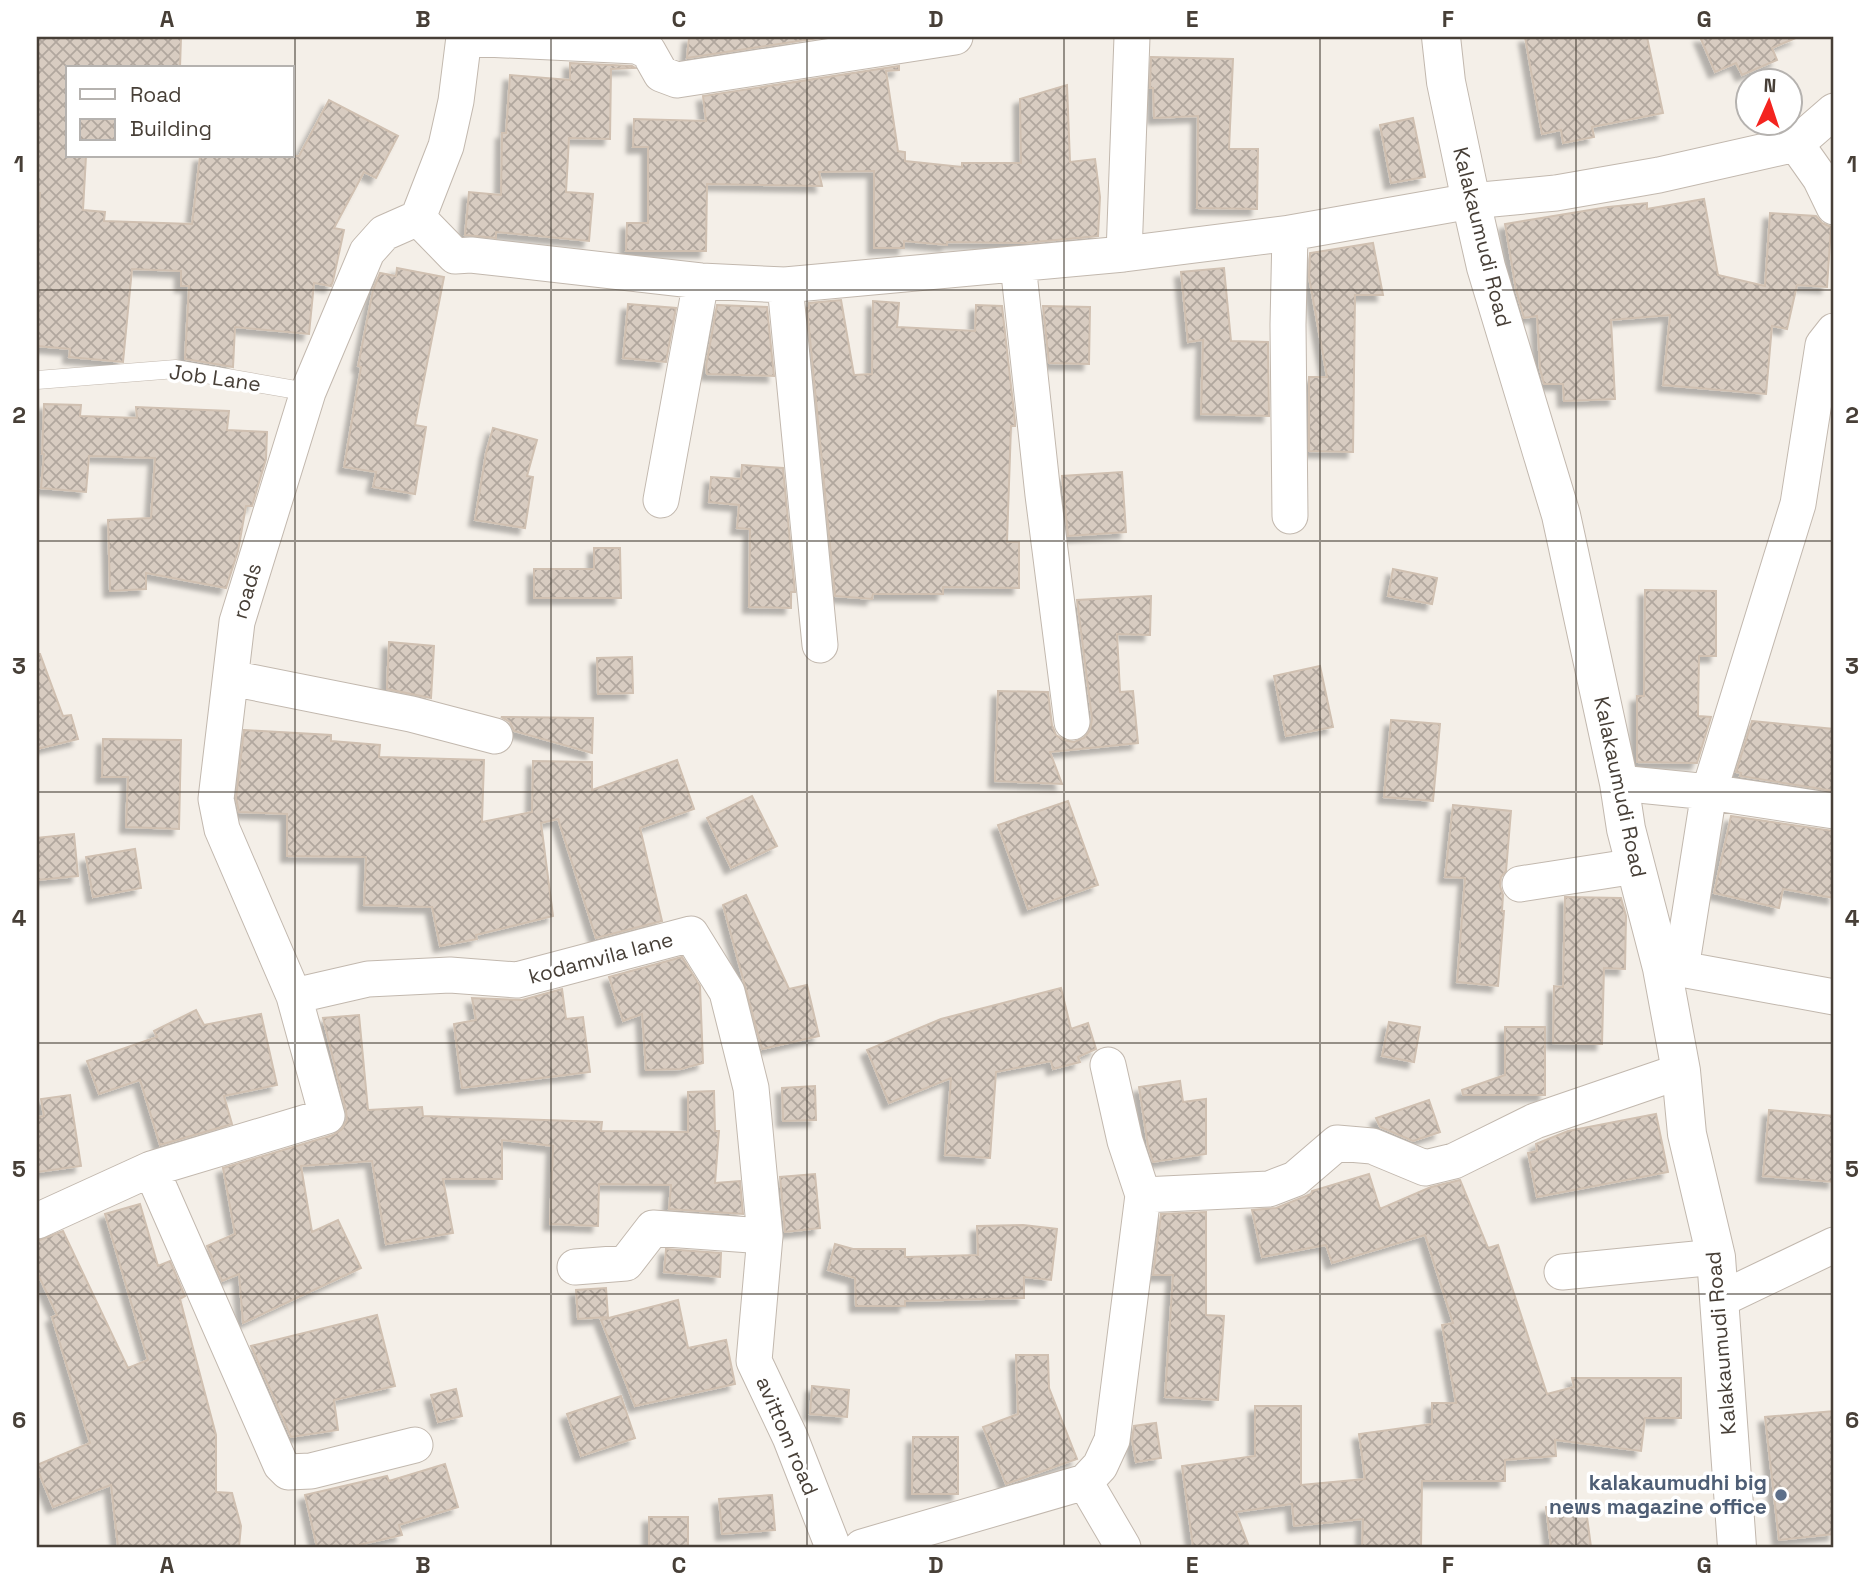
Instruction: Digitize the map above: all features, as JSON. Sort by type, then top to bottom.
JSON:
[{"type":"street","points":[[955,37],[677,80],[661,74],[648,51],[636,46],[464,37],[456,101],[446,146],[418,218],[455,256],[471,255],[701,281],[785,285],[1124,254],[1290,233],[1471,201],[1556,193],[1646,177],[1796,144],[1834,111]]},
{"type":"street","points":[[1124,254],[1132,37]]},
{"type":"street","name":"Kalakaumudi Road","points":[[1441,37],[1447,82],[1486,267],[1561,515],[1619,783],[1626,829],[1636,866],[1672,968],[1687,1134],[1716,1257],[1737,1547]]},
{"type":"street","points":[[1796,144],[1820,178],[1834,207]]},
{"type":"street","name":"roads","points":[[294,996],[222,829],[216,799],[237,622],[308,392],[367,251],[384,233],[418,218]]},
{"type":"street","points":[[1290,233],[1290,516]]},
{"type":"street","points":[[1018,264],[1043,495],[1072,722]]},
{"type":"street","points":[[661,500],[701,281]]},
{"type":"street","points":[[785,285],[820,645]]},
{"type":"street","points":[[1834,331],[1823,345],[1798,504],[1709,792],[1672,968],[1834,997]]},
{"type":"street","points":[[231,678],[411,714],[495,736]]},
{"type":"street","points":[[1619,783],[1709,792],[1834,811]]},
{"type":"street","points":[[1520,884],[1636,866]]},
{"type":"street","name":"kodamvila lane","points":[[294,996],[368,979],[450,975],[517,980],[691,934],[727,992],[751,1088],[765,1236]]},
{"type":"street","points":[[37,1221],[151,1169],[327,1116],[294,996]]},
{"type":"street","points":[[862,1547],[1085,1482],[1100,1466],[1112,1440],[1143,1195],[1125,1141],[1108,1065]]},
{"type":"street","points":[[1143,1195],[1269,1189],[1294,1179],[1337,1143],[1372,1146],[1425,1168],[1454,1161],[1535,1121],[1681,1071]]},
{"type":"street","points":[[151,1169],[281,1465],[288,1472],[311,1471],[415,1445]]},
{"type":"street","points":[[575,1267],[626,1263],[653,1228],[765,1236]]},
{"type":"street","name":"avittom road","points":[[765,1236],[754,1361],[790,1437],[833,1547]]},
{"type":"street","points":[[1719,1300],[1834,1245]]},
{"type":"street","points":[[1562,1272],[1716,1257]]},
{"type":"street","points":[[1085,1482],[1123,1547]]},
{"type":"lane","name":"Job Lane","points":[[37,380],[176,369],[308,392]]},
{"type":"building","points":[[37,37],[181,37],[180,66],[66,66],[66,158],[86,158],[83,210],[105,212],[104,221],[192,224],[200,158],[299,156],[329,100],[398,136],[376,178],[364,172],[334,228],[344,230],[333,281],[331,286],[314,283],[309,334],[235,327],[233,367],[185,359],[189,286],[181,286],[181,271],[132,269],[123,362],[69,357],[70,349],[37,346],[40,193],[37,193]]},
{"type":"building","points":[[689,37],[825,37],[687,58]]},
{"type":"building","points":[[1525,37],[1647,37],[1663,113],[1592,127],[1594,137],[1563,143],[1561,130],[1542,134]]},
{"type":"building","points":[[1700,37],[1798,37],[1772,48],[1777,60],[1763,66],[1738,66],[1736,63],[1715,72]]},
{"type":"building","points":[[1151,57],[1233,59],[1229,149],[1258,149],[1257,209],[1197,208],[1198,116],[1154,118],[1153,88],[1150,88]]},
{"type":"building","points":[[570,63],[635,68],[611,69],[610,139],[569,138],[566,192],[593,194],[589,241],[496,232],[496,238],[465,235],[469,192],[501,195],[502,133],[506,133],[510,75],[570,80]]},
{"type":"building","points":[[899,66],[899,70],[886,71],[898,151],[905,152],[905,161],[962,167],[962,163],[1021,163],[1020,99],[1067,85],[1070,162],[1095,159],[1100,197],[1098,236],[1024,243],[947,242],[947,245],[904,241],[904,248],[874,248],[874,171],[819,172],[822,186],[707,184],[706,251],[626,251],[627,223],[648,223],[648,147],[633,147],[634,119],[706,121],[703,96]]},
{"type":"building","points":[[1413,118],[1425,177],[1391,183],[1380,125]]},
{"type":"building","points":[[1704,199],[1718,275],[1765,286],[1770,213],[1816,216],[1831,227],[1827,287],[1797,285],[1787,329],[1772,326],[1766,394],[1663,385],[1670,315],[1611,320],[1615,399],[1564,401],[1563,384],[1544,384],[1540,369],[1537,316],[1524,318],[1516,290],[1505,224],[1608,207],[1647,203],[1647,209]]},
{"type":"building","points":[[1373,243],[1383,295],[1355,295],[1353,452],[1309,451],[1309,377],[1327,377],[1309,277],[1310,253]]},
{"type":"building","points":[[397,268],[444,277],[415,425],[426,427],[415,494],[373,487],[376,472],[344,467],[361,367],[358,366],[373,290],[380,273],[396,276]]},
{"type":"building","points":[[1224,268],[1231,341],[1268,342],[1269,416],[1201,414],[1203,340],[1188,342],[1181,272]]},
{"type":"building","points":[[841,300],[854,375],[872,374],[873,301],[899,303],[897,327],[975,331],[976,305],[1002,306],[1015,421],[1015,426],[1011,426],[1007,542],[1019,542],[1019,588],[943,587],[943,594],[873,594],[872,599],[835,596],[807,308],[809,303]]},
{"type":"building","points":[[628,304],[676,308],[666,362],[623,358]]},
{"type":"building","points":[[717,305],[767,307],[774,376],[707,374],[706,366]]},
{"type":"building","points":[[1043,306],[1090,307],[1089,364],[1049,363]]},
{"type":"building","points":[[44,404],[81,405],[80,416],[137,418],[136,407],[229,411],[227,430],[267,432],[266,459],[252,506],[246,506],[238,551],[226,588],[146,573],[146,589],[110,591],[108,520],[151,518],[155,458],[89,456],[86,492],[41,488]]},
{"type":"building","points":[[493,428],[537,440],[527,476],[533,477],[525,528],[475,520]]},
{"type":"building","points":[[742,465],[783,468],[795,592],[791,592],[791,608],[749,607],[750,529],[737,528],[739,505],[709,502],[711,477],[741,479]]},
{"type":"building","points":[[1122,472],[1126,532],[1068,536],[1062,476]]},
{"type":"building","points":[[594,548],[620,548],[621,598],[534,598],[534,569],[594,569]]},
{"type":"building","points":[[1393,569],[1437,578],[1432,604],[1388,596]]},
{"type":"building","points":[[1645,590],[1716,591],[1716,656],[1699,656],[1698,716],[1711,717],[1697,763],[1637,762],[1637,696],[1644,696]]},
{"type":"building","points":[[1151,596],[1150,635],[1117,634],[1120,692],[1133,691],[1138,743],[1050,752],[1062,784],[995,781],[998,691],[1048,692],[1052,725],[1056,735],[1074,742],[1084,738],[1090,730],[1092,719],[1077,600]]},
{"type":"building","points":[[389,642],[434,646],[431,698],[387,689]]},
{"type":"building","points":[[37,654],[40,654],[63,716],[71,715],[78,739],[37,749]]},
{"type":"building","points":[[632,657],[633,693],[598,694],[597,658]]},
{"type":"building","points":[[1320,666],[1333,727],[1286,736],[1274,676]]},
{"type":"building","points":[[501,717],[593,718],[592,753],[514,731],[510,722]]},
{"type":"building","points":[[1391,720],[1440,724],[1433,801],[1384,797]]},
{"type":"building","points":[[1752,721],[1834,729],[1834,791],[1740,776],[1741,773],[1736,772]]},
{"type":"building","points":[[244,730],[331,735],[331,741],[380,745],[379,757],[484,760],[482,822],[532,812],[533,761],[592,762],[592,790],[677,760],[694,809],[640,828],[662,921],[596,938],[558,819],[541,823],[553,916],[476,935],[477,939],[440,946],[432,907],[364,905],[366,857],[287,856],[287,814],[239,812],[236,798]]},
{"type":"building","points":[[103,739],[181,740],[179,829],[126,827],[128,777],[102,777]]},
{"type":"building","points":[[752,796],[777,846],[731,868],[707,818]]},
{"type":"building","points":[[1068,801],[1098,885],[1028,909],[998,825]]},
{"type":"building","points":[[1453,805],[1511,811],[1506,871],[1501,877],[1500,886],[1504,911],[1498,986],[1457,982],[1465,878],[1445,877]]},
{"type":"building","points":[[1731,816],[1834,831],[1834,898],[1783,889],[1779,908],[1714,893]]},
{"type":"building","points":[[74,834],[78,876],[37,880],[37,838]]},
{"type":"building","points":[[135,849],[141,888],[93,897],[86,857]]},
{"type":"building","points":[[746,895],[789,989],[807,985],[819,1036],[762,1049],[723,905]]},
{"type":"building","points":[[1565,897],[1621,898],[1626,916],[1625,969],[1604,968],[1602,1044],[1553,1043],[1554,986],[1563,987]]},
{"type":"building","points":[[682,957],[700,986],[703,1063],[681,1069],[646,1070],[642,1014],[623,1021],[609,977]]},
{"type":"building","points":[[1061,988],[1071,1029],[1088,1023],[1096,1049],[1078,1057],[1080,1062],[1053,1069],[1051,1061],[996,1072],[990,1158],[945,1155],[951,1078],[889,1103],[867,1050],[941,1019]]},
{"type":"building","points":[[562,989],[566,1019],[583,1017],[590,1072],[462,1088],[454,1024],[476,1020],[472,998],[522,1000]]},
{"type":"building","points":[[196,1010],[204,1025],[261,1014],[277,1085],[224,1096],[232,1124],[160,1145],[140,1080],[99,1094],[87,1061],[157,1037],[154,1031]]},
{"type":"building","points":[[359,1015],[368,1110],[422,1107],[423,1116],[602,1122],[601,1131],[688,1132],[688,1092],[714,1091],[715,1131],[719,1131],[715,1183],[740,1181],[743,1214],[669,1209],[671,1185],[599,1184],[598,1226],[550,1224],[553,1146],[502,1140],[502,1179],[443,1179],[453,1233],[386,1244],[372,1161],[301,1166],[312,1232],[338,1220],[361,1268],[243,1323],[239,1274],[222,1281],[207,1246],[235,1234],[223,1168],[333,1135],[342,1129],[347,1120],[346,1111],[323,1018]]},
{"type":"building","points":[[1389,1022],[1420,1027],[1414,1062],[1382,1056]]},
{"type":"building","points":[[1505,1027],[1545,1027],[1545,1095],[1463,1095],[1462,1090],[1505,1075]]},
{"type":"building","points":[[1180,1081],[1183,1102],[1206,1099],[1206,1154],[1153,1162],[1139,1087]]},
{"type":"building","points":[[815,1086],[816,1120],[783,1121],[782,1088]]},
{"type":"building","points":[[70,1095],[81,1166],[37,1172],[37,1117],[44,1116],[41,1099]]},
{"type":"building","points":[[1429,1100],[1440,1132],[1413,1141],[1380,1127],[1376,1118]]},
{"type":"building","points":[[1769,1110],[1834,1116],[1834,1182],[1763,1176]]},
{"type":"building","points":[[1656,1114],[1668,1172],[1537,1197],[1528,1153],[1537,1151],[1536,1144],[1568,1131]]},
{"type":"building","points":[[815,1174],[820,1228],[785,1232],[780,1177]]},
{"type":"building","points":[[1369,1174],[1380,1209],[1431,1187],[1460,1180],[1488,1248],[1498,1245],[1547,1394],[1574,1387],[1572,1378],[1681,1378],[1681,1418],[1645,1418],[1641,1451],[1555,1440],[1556,1456],[1505,1460],[1505,1481],[1422,1481],[1421,1547],[1362,1547],[1363,1519],[1294,1526],[1292,1504],[1236,1512],[1249,1547],[1193,1547],[1182,1466],[1255,1456],[1255,1406],[1301,1406],[1301,1485],[1365,1479],[1359,1434],[1432,1424],[1432,1403],[1456,1403],[1442,1325],[1453,1323],[1425,1235],[1332,1263],[1326,1245],[1262,1257],[1252,1210],[1276,1208],[1311,1194],[1312,1191]]},
{"type":"building","points":[[140,1204],[158,1266],[170,1261],[185,1296],[180,1299],[216,1435],[216,1492],[232,1493],[241,1526],[239,1547],[118,1547],[111,1485],[53,1507],[37,1468],[37,1465],[90,1443],[52,1317],[57,1315],[37,1272],[37,1241],[63,1231],[128,1368],[148,1360],[105,1214]]},
{"type":"building","points":[[1206,1212],[1206,1315],[1224,1316],[1218,1400],[1165,1397],[1173,1275],[1153,1275],[1161,1214]]},
{"type":"building","points":[[1023,1225],[1057,1229],[1051,1280],[1024,1277],[1024,1298],[905,1301],[905,1306],[856,1306],[855,1278],[828,1270],[835,1244],[853,1249],[905,1249],[905,1257],[978,1255],[977,1226]]},
{"type":"building","points":[[666,1249],[721,1253],[720,1277],[664,1272]]},
{"type":"building","points":[[606,1288],[608,1317],[578,1319],[576,1290]]},
{"type":"building","points":[[678,1300],[688,1348],[726,1340],[735,1384],[635,1406],[601,1320]]},
{"type":"building","points":[[377,1315],[395,1386],[334,1400],[338,1430],[291,1437],[251,1346]]},
{"type":"building","points":[[1016,1355],[1048,1355],[1049,1388],[1077,1459],[1006,1484],[983,1427],[1018,1414]]},
{"type":"building","points":[[812,1386],[849,1390],[847,1417],[810,1414]]},
{"type":"building","points":[[456,1389],[462,1416],[438,1422],[431,1395]]},
{"type":"building","points":[[621,1396],[635,1438],[581,1456],[567,1414]]},
{"type":"building","points":[[1834,1411],[1834,1534],[1779,1540],[1765,1417]]},
{"type":"building","points":[[1156,1423],[1161,1458],[1136,1462],[1132,1440],[1134,1426]]},
{"type":"building","points":[[913,1437],[958,1437],[958,1494],[912,1494]]},
{"type":"building","points":[[445,1464],[458,1507],[399,1525],[402,1535],[350,1547],[317,1547],[305,1495],[387,1476],[389,1481]]},
{"type":"building","points":[[772,1495],[775,1530],[722,1534],[719,1499]]},
{"type":"building","points":[[1585,1502],[1591,1547],[1551,1547],[1546,1507]]},
{"type":"building","points":[[649,1517],[688,1517],[688,1547],[649,1547]]},
{"type":"place","name":"kalakaumudhi big news magazine office","points":[[1781,1495]]}]
